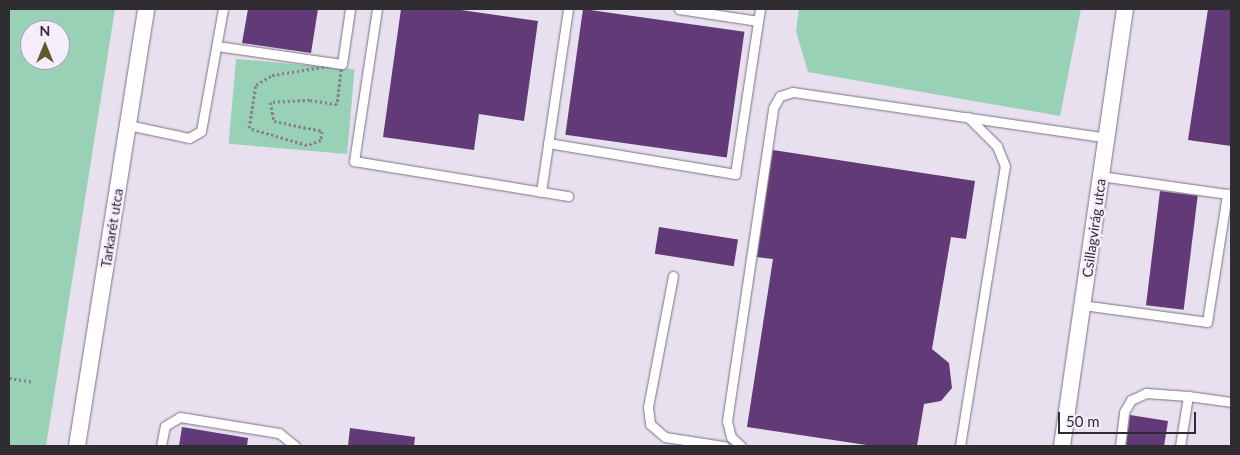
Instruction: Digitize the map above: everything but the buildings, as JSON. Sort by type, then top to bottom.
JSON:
[{"type":"street","name":"Tarkarét utca","points":[[77,446],[146,9]]},
{"type":"street","name":"Csillagvirág utca","points":[[1062,446],[1125,9]]},
{"type":"lane","points":[[128,125],[189,138],[201,131],[223,9]]},
{"type":"lane","points":[[217,46],[342,64],[350,9]]},
{"type":"lane","points":[[377,9],[354,161],[568,196]]},
{"type":"lane","points":[[541,192],[568,9]]},
{"type":"lane","points":[[679,9],[758,21]]},
{"type":"lane","points":[[548,143],[735,174],[760,9]]},
{"type":"lane","points":[[741,446],[731,437],[727,421],[775,101],[793,92],[968,116],[1107,138]]},
{"type":"lane","points":[[960,446],[1005,166],[997,146],[968,116]]},
{"type":"lane","points":[[1082,305],[1207,322],[1227,194],[1101,176]]},
{"type":"lane","points":[[674,276],[648,407],[650,424],[664,436],[724,446]]},
{"type":"lane","points":[[1120,446],[1124,412],[1131,400],[1146,393],[1231,402]]},
{"type":"lane","points":[[1180,446],[1188,396]]},
{"type":"lane","points":[[161,446],[164,426],[180,417],[279,432],[295,446]]},
{"type":"path","points":[[342,64],[337,104],[310,100],[270,102],[274,121],[322,131],[321,140],[307,145],[249,128],[256,85],[272,75],[342,64]]},
{"type":"path","points":[[9,378],[33,382]]},
{"type":"green space","points":[[9,9],[115,9],[46,446],[9,446]]},
{"type":"green space","points":[[799,9],[1081,9],[1060,116],[808,72],[796,31]]},
{"type":"green space","points":[[236,59],[355,69],[347,154],[229,144]]}]
